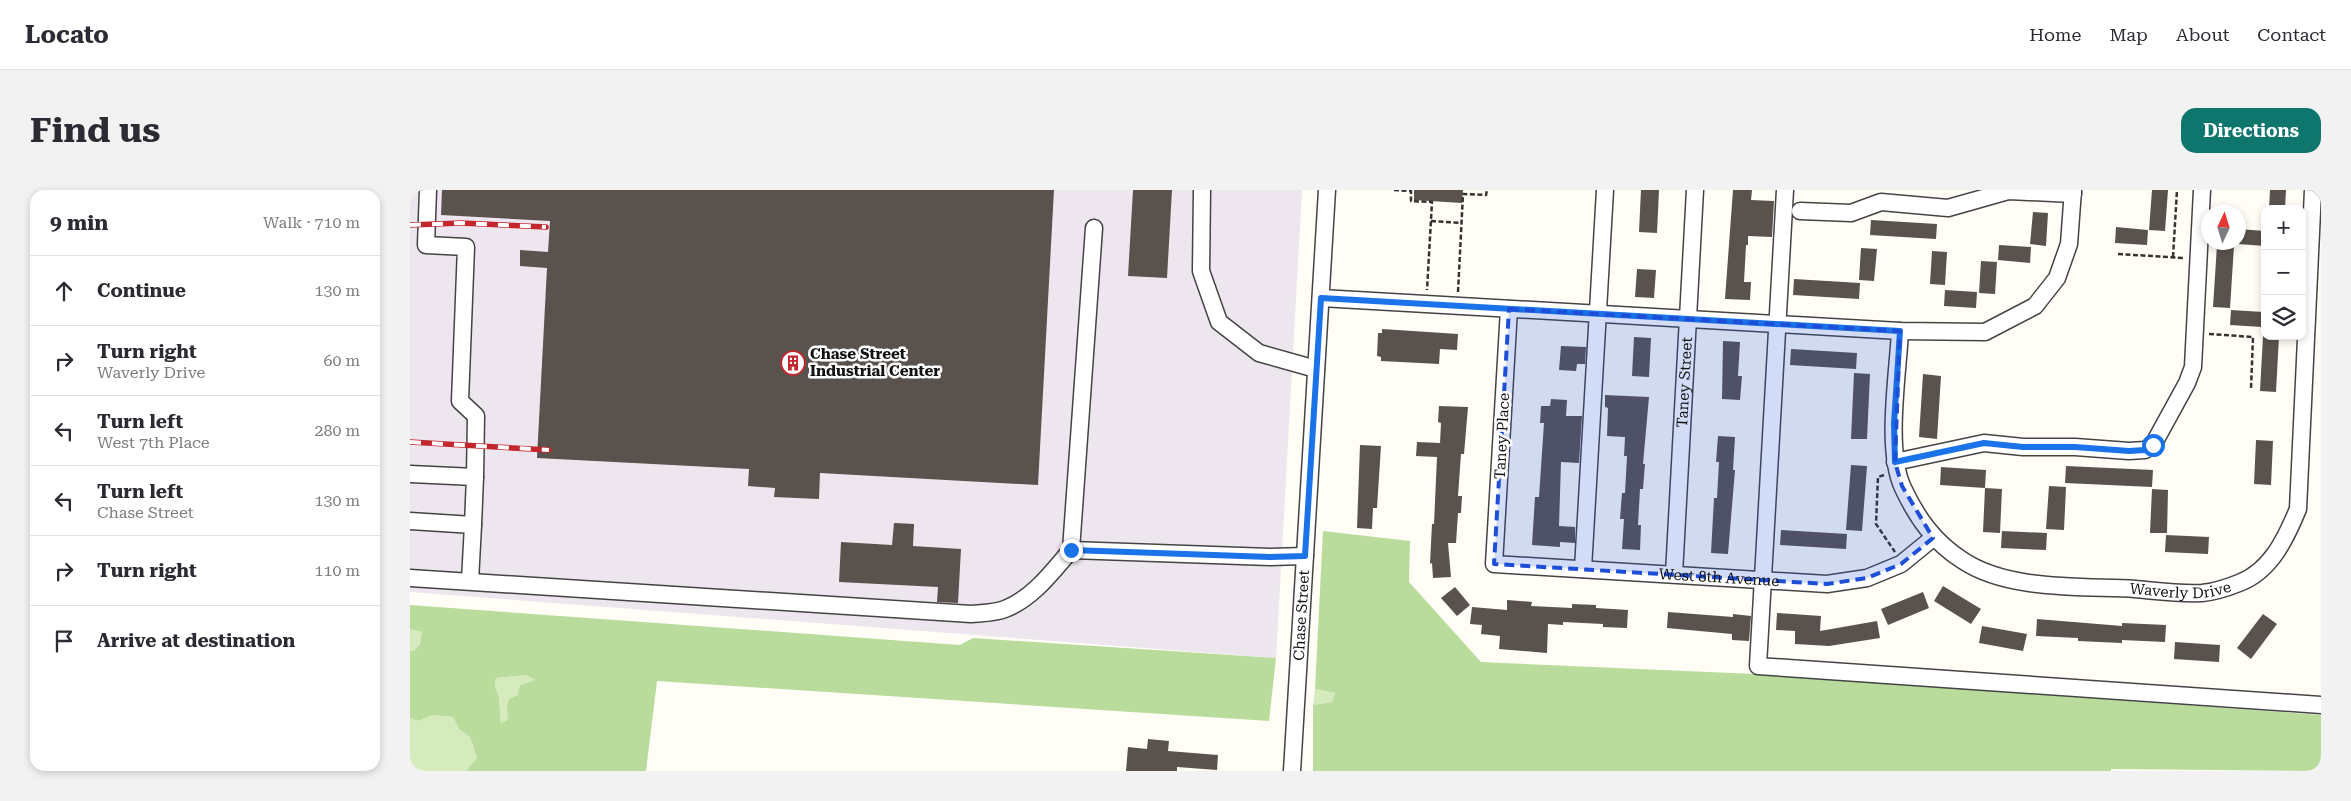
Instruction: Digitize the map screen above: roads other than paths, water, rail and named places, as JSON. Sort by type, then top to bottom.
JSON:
[{"type":"street","points":[[428,190],[426,245],[466,247],[460,402],[476,416],[470,581]]},
{"type":"street","points":[[1202,190],[1201,271],[1219,322],[1259,353],[1316,370]]},
{"type":"street","name":"Chase Street","points":[[1292,771],[1327,190]]},
{"type":"street","points":[[1583,569],[1605,190]]},
{"type":"street","name":"Taney Street","points":[[1674,574],[1694,190]]},
{"type":"street","points":[[1785,190],[1758,666],[2321,705]]},
{"type":"street","points":[[1892,467],[1984,443],[2023,447],[2145,450],[2153,445],[2187,383],[2193,367],[2202,190]]},
{"type":"street","name":"Waverly Drive","points":[[1900,331],[1892,467],[1916,513],[1933,538],[1963,561],[1996,575],[2031,584],[2204,593],[2240,583],[2269,562],[2287,537],[2298,509],[2313,190]]},
{"type":"street","points":[[1321,298],[1900,331],[1985,332],[2035,306],[2057,278],[2069,244],[2073,192],[2008,191],[1948,208],[1881,202],[1851,213],[1800,211]]},
{"type":"street","points":[[410,578],[971,614],[1004,610],[1022,602],[1045,580],[1071,550],[1094,228]]},
{"type":"street","name":"Taney Place","points":[[1494,564],[1509,309]]},
{"type":"street","points":[[410,474],[475,477]]},
{"type":"street","points":[[410,521],[472,525]]},
{"type":"street","name":"West 8th Avenue","points":[[1494,564],[1827,584],[1867,578],[1901,564],[1933,538]]},
{"type":"street","points":[[1071,550],[1270,557],[1305,556]]},
{"type":"railway","points":[[410,225],[461,223],[546,227]]},
{"type":"railway","points":[[410,442],[549,450]]},
{"type":"place","name":"Chase Street Industrial Center","points":[[793,363]]}]
